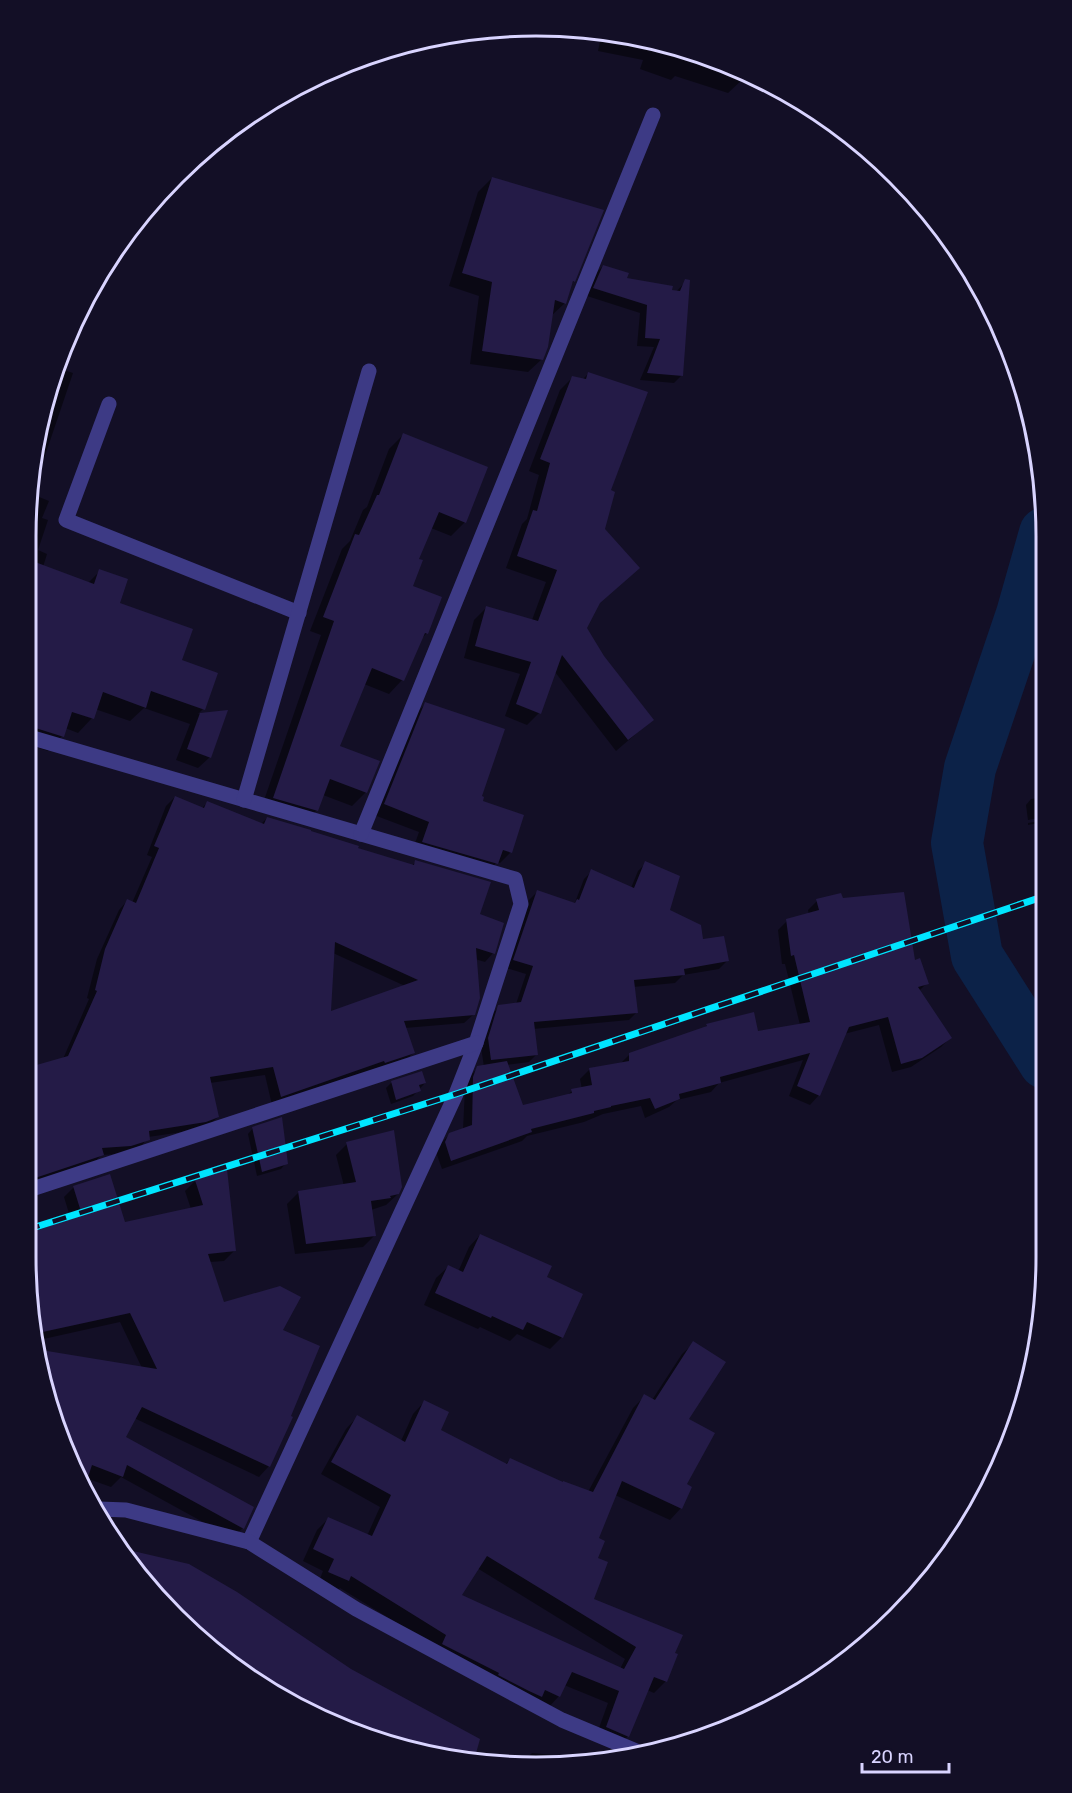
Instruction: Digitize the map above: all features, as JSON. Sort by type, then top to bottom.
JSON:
[{"type":"street","points":[[361,834],[653,115]]},
{"type":"street","points":[[244,800],[369,371]]},
{"type":"street","points":[[109,404],[66,520],[299,613]]},
{"type":"street","points":[[36,739],[515,879],[521,904],[476,1043],[456,1094],[249,1542]]},
{"type":"street","points":[[36,1188],[476,1043]]},
{"type":"street","points":[[104,1509],[126,1510],[249,1542],[356,1610],[562,1720],[629,1748]]},
{"type":"building","points":[[492,177],[604,210],[575,282],[573,281],[566,304],[555,300],[548,347],[543,360],[482,351],[492,282],[462,273]]},
{"type":"building","points":[[603,265],[629,273],[627,278],[673,286],[672,290],[680,291],[685,279],[690,280],[683,376],[647,373],[660,339],[645,338],[647,305],[593,288]]},
{"type":"building","points":[[588,372],[648,392],[611,490],[615,492],[605,529],[640,568],[600,603],[587,628],[604,656],[654,720],[628,740],[562,655],[541,714],[516,704],[531,662],[475,646],[486,606],[538,621],[557,570],[517,556],[533,510],[537,511],[550,463],[540,459],[572,376],[586,379]]},
{"type":"building","points":[[403,433],[488,467],[466,523],[439,512],[419,559],[423,560],[413,586],[442,597],[428,634],[425,633],[404,681],[372,668],[340,746],[380,761],[367,793],[330,779],[318,811],[273,798],[334,621],[323,617],[355,534],[359,535],[379,495]]},
{"type":"building","points":[[36,562],[94,584],[99,569],[128,579],[120,603],[193,629],[182,660],[218,673],[205,710],[151,691],[146,708],[103,692],[94,719],[72,712],[64,737],[36,728]]},
{"type":"building","points":[[425,702],[505,729],[482,796],[483,801],[524,815],[512,853],[503,850],[498,864],[422,842],[429,822],[384,804]]},
{"type":"building","points":[[228,710],[211,758],[187,749],[200,713]]},
{"type":"building","points":[[175,796],[204,808],[207,801],[264,824],[267,817],[414,865],[415,860],[491,882],[480,914],[504,923],[495,954],[476,948],[480,998],[475,1015],[404,1021],[415,1053],[385,1063],[384,1061],[281,1097],[273,1067],[210,1077],[219,1117],[206,1122],[149,1131],[150,1140],[131,1146],[102,1148],[104,1155],[36,1178],[36,1065],[68,1056],[97,991],[95,990],[105,949],[127,899],[136,903],[159,848],[154,846]],"holes":[[[335,942],[418,980],[331,1011]]]},
{"type":"building","points":[[645,861],[680,876],[670,910],[701,925],[703,939],[724,936],[729,961],[684,969],[685,975],[634,980],[638,1013],[534,1022],[538,1055],[491,1060],[488,1038],[498,1005],[521,1002],[533,966],[513,960],[537,890],[575,903],[577,899],[579,900],[591,869],[634,888]]},
{"type":"building","points":[[904,892],[915,960],[920,958],[929,984],[918,987],[952,1038],[922,1058],[901,1064],[888,1017],[849,1027],[820,1096],[797,1086],[810,1053],[720,1077],[721,1083],[679,1094],[680,1099],[655,1109],[650,1098],[611,1106],[594,1111],[594,1113],[531,1129],[532,1132],[451,1161],[445,1142],[449,1133],[472,1125],[473,1077],[477,1066],[507,1061],[523,1105],[572,1093],[571,1089],[592,1085],[589,1068],[629,1061],[629,1053],[707,1026],[706,1024],[754,1012],[758,1031],[810,1022],[794,955],[791,956],[786,919],[819,910],[816,899],[841,893],[843,898]]},
{"type":"building","points":[[422,1071],[426,1083],[419,1085],[421,1091],[396,1100],[391,1081]]},
{"type":"building","points":[[282,1117],[288,1164],[262,1172],[252,1127]]},
{"type":"building","points":[[394,1130],[402,1187],[399,1194],[390,1196],[391,1198],[371,1201],[376,1236],[306,1244],[298,1191],[356,1182],[346,1142]]},
{"type":"building","points":[[227,1169],[236,1251],[208,1254],[224,1302],[280,1286],[301,1297],[283,1330],[320,1346],[291,1416],[293,1417],[270,1467],[142,1407],[126,1437],[254,1507],[244,1529],[127,1465],[123,1477],[92,1465],[88,1478],[63,1418],[45,1351],[157,1369],[130,1313],[42,1332],[40,1322],[36,1231],[82,1215],[73,1186],[110,1174],[125,1222],[203,1205],[195,1180]]},
{"type":"building","points":[[480,1234],[552,1266],[547,1277],[583,1294],[563,1338],[527,1322],[523,1330],[435,1293],[448,1265],[463,1272]]},
{"type":"building","points":[[693,1341],[726,1362],[689,1419],[715,1433],[687,1484],[692,1487],[682,1509],[622,1481],[599,1538],[605,1541],[598,1558],[608,1562],[594,1599],[683,1635],[667,1682],[654,1677],[629,1737],[606,1727],[619,1691],[572,1672],[560,1697],[545,1690],[542,1697],[529,1691],[442,1644],[446,1635],[351,1576],[349,1581],[328,1572],[334,1559],[313,1549],[328,1517],[372,1536],[391,1495],[331,1462],[357,1415],[405,1442],[424,1400],[449,1412],[441,1430],[507,1464],[510,1458],[563,1482],[593,1492],[644,1394],[655,1400]],"holes":[[[487,1556],[636,1647],[624,1669],[462,1595]]]},
{"type":"building","points":[[131,1551],[189,1564],[237,1592],[351,1669],[480,1739],[476,1753],[407,1740],[345,1719],[286,1690],[258,1673],[206,1633],[160,1587]]},
{"type":"waterway","points":[[1036,565],[1022,614],[970,768],[957,843],[977,956],[1036,1049]]},
{"type":"railway","points":[[36,1227],[456,1094],[1036,899]]}]
